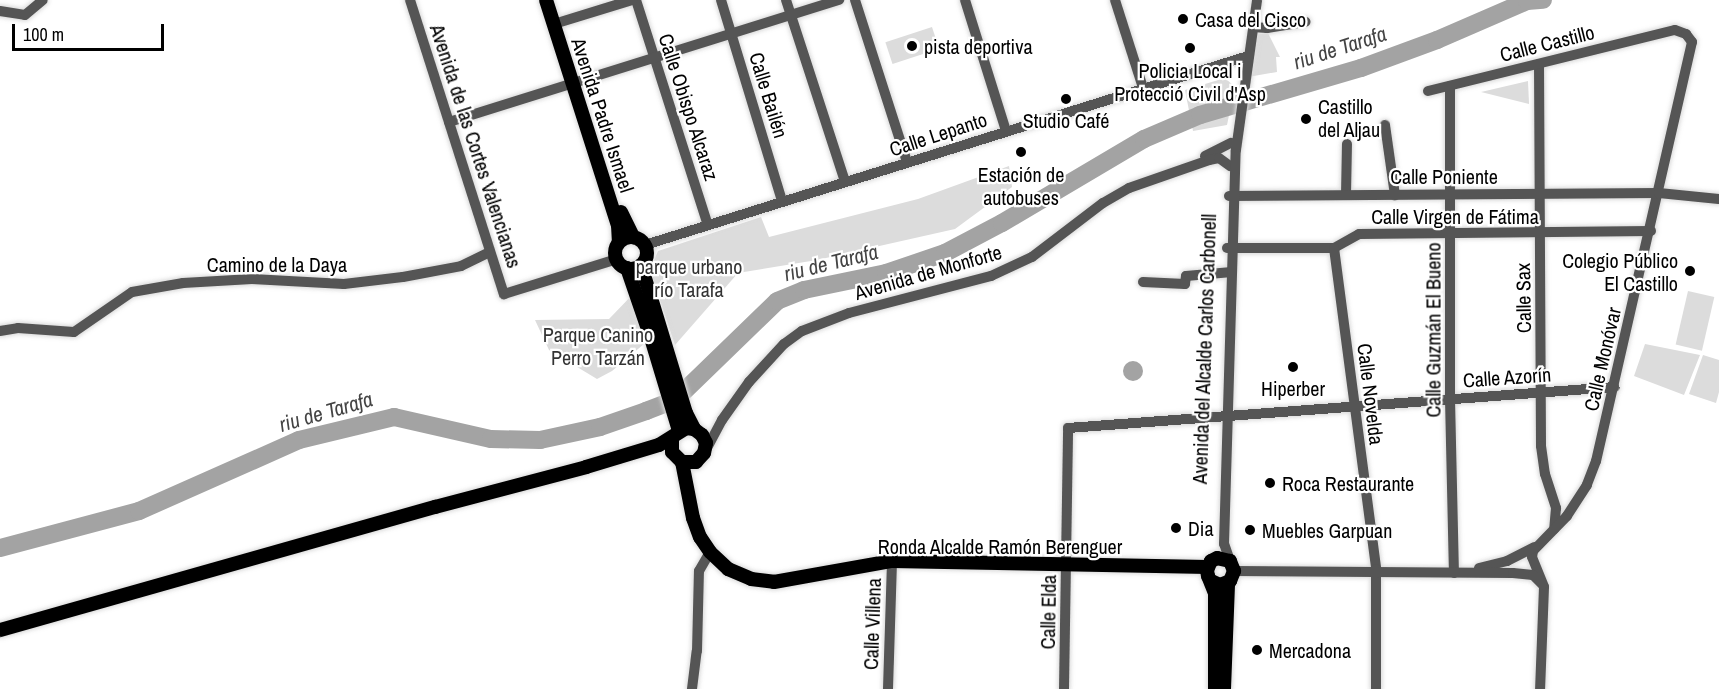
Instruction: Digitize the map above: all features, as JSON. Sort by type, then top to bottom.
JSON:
[{"type":"main road","name":"Avenida Padre Ismael","points":[[546,0],[557,23]]},
{"type":"main road","name":"Avenida Padre Ismael","points":[[553,0],[557,23],[618,225],[619,242]]},
{"type":"main road","name":"Avenida Padre Ismael","points":[[576,83],[624,223],[633,237]]},
{"type":"main road","points":[[586,467],[661,454],[689,458],[706,443],[686,413],[641,266],[647,256],[645,245],[633,237],[619,242],[615,251],[645,319],[675,435],[689,458]]},
{"type":"main road","points":[[622,263],[641,266]]},
{"type":"main road","points":[[0,630],[586,467],[675,435],[697,431]]},
{"type":"main road","name":"Ronda Alcalde Ramón Berenguer","points":[[689,458],[690,505],[700,537],[710,552],[728,569],[751,579],[774,582],[892,561],[1211,569]]},
{"type":"main road","points":[[1222,558],[1231,570],[1220,585],[1211,569],[1222,558]]},
{"type":"main road","name":"Avenida del Alcalde Carlos Carbonell","points":[[1211,569],[1215,593],[1215,689]]},
{"type":"main road","name":"Avenida del Alcalde Carlos Carbonell","points":[[1224,689],[1231,570]]},
{"type":"street","points":[[0,11],[25,15],[43,0]]},
{"type":"street","name":"Avenida de las Cortes Valencianas","points":[[410,0],[504,294],[622,263]]},
{"type":"street","points":[[557,23],[634,0]]},
{"type":"street","name":"Calle Obispo Alcaraz","points":[[634,0],[708,225]]},
{"type":"street","name":"Calle Bailén","points":[[720,0],[782,201]]},
{"type":"street","points":[[786,0],[845,182]]},
{"type":"street","points":[[449,122],[839,0]]},
{"type":"street","points":[[855,0],[907,162]]},
{"type":"street","points":[[965,0],[1005,131]]},
{"type":"street","points":[[1115,0],[1143,88]]},
{"type":"street","points":[[1233,144],[1251,0]]},
{"type":"street","points":[[1245,57],[1257,0]]},
{"type":"street","points":[[1253,27],[1267,28],[1306,22]]},
{"type":"street","name":"Calle Castillo","points":[[1428,91],[1675,30]]},
{"type":"street","name":"Calle Monóvar","points":[[1535,548],[1578,500],[1590,477],[1603,436],[1692,48],[1688,37],[1675,30]]},
{"type":"street","name":"Calle Lepanto","points":[[645,245],[1245,57]]},
{"type":"street","name":"Calle Sax","points":[[1539,64],[1541,446],[1545,474],[1556,508],[1557,526]]},
{"type":"street","name":"Calle Guzmán El Bueno","points":[[1450,86],[1450,399],[1454,571]]},
{"type":"street","points":[[1384,125],[1395,195]]},
{"type":"street","name":"Avenida del Alcalde Carlos Carbonell","points":[[1232,196],[1230,166],[1233,144]]},
{"type":"street","name":"Avenida del Alcalde Carlos Carbonell","points":[[1231,570],[1224,544],[1225,416],[1233,144]]},
{"type":"street","name":"Avenida de Monforte","points":[[697,431],[713,422],[766,355],[800,326],[819,317],[989,271],[1012,261],[1127,183],[1233,144]]},
{"type":"street","points":[[1346,195],[1347,144]]},
{"type":"street","name":"Avenida de Monforte","points":[[689,458],[722,420],[749,382],[784,344],[801,331],[849,313],[991,276],[1032,257],[1103,203],[1129,188],[1209,160],[1219,158],[1230,166]]},
{"type":"street","name":"Calle Poniente","points":[[1232,196],[1659,193],[1719,199]]},
{"type":"street","name":"Calle Virgen de Fátima","points":[[1230,248],[1334,248],[1359,234],[1650,231]]},
{"type":"street","name":"Calle Novelda","points":[[1334,248],[1376,569],[1376,689]]},
{"type":"street","name":"Camino de la Daya","points":[[0,331],[18,328],[74,332],[132,292],[183,283],[252,279],[344,284],[404,277],[461,266],[490,252]]},
{"type":"street","points":[[1143,282],[1185,284],[1186,276],[1229,273]]},
{"type":"street","name":"Calle Azorín","points":[[1068,428],[1614,387]]},
{"type":"street","name":"Avenida del Alcalde Carlos Carbonell","points":[[1211,569],[1218,543],[1225,416]]},
{"type":"street","name":"Calle Elda","points":[[1064,689],[1068,428]]},
{"type":"street","points":[[1454,571],[1494,565],[1535,548]]},
{"type":"street","points":[[1535,548],[1532,557],[1544,587],[1540,689]]},
{"type":"street","points":[[692,689],[697,651],[699,572],[710,552]]},
{"type":"street","name":"Calle Villena","points":[[888,689],[892,561]]},
{"type":"street","points":[[1231,570],[1376,569],[1524,573],[1540,580],[1544,587]]},
{"type":"green space","name":"pista deportiva","points":[[932,27],[939,49],[893,64],[885,42]]},
{"type":"green space","points":[[1268,33],[1280,57],[1276,57],[1277,72],[1248,77],[1254,35]]},
{"type":"green space","points":[[1225,78],[1235,87],[1227,125],[1193,131],[1185,90]]},
{"type":"green space","points":[[1528,81],[1529,104],[1481,92]]},
{"type":"green space","name":"parque urbano río Tarafa","points":[[1009,166],[1012,187],[955,229],[817,260],[738,273],[675,345],[650,270],[658,251],[761,217],[769,237],[918,199]]},
{"type":"green space","name":"Parque Canino Perro Tarzán","points":[[636,291],[651,338],[612,371],[597,379],[549,350],[535,320],[609,319]]},
{"type":"green space","points":[[1688,291],[1714,297],[1702,351],[1676,345]]},
{"type":"green space","points":[[1645,344],[1700,355],[1684,395],[1634,376]]},
{"type":"green space","points":[[1703,355],[1719,360],[1719,392],[1716,403],[1689,394]]},
{"type":"shaded area","points":[[1133,361],[1140,364],[1143,371],[1140,378],[1133,381],[1126,378],[1123,371],[1126,364]]},
{"type":"waterway","name":"riu de Tarafa","points":[[0,548],[139,511],[299,440],[394,417],[491,439],[540,440],[600,427],[646,411],[675,400],[777,301],[804,290],[886,273],[945,253],[1002,223],[1144,139],[1200,115],[1361,68],[1437,40],[1527,1],[1543,0]]},
{"type":"place","name":"Casa del Cisco","points":[[1183,19]]},
{"type":"place","name":"pista deportiva","points":[[912,46]]},
{"type":"place","name":"Policia Local i Protecció Civil d'Asp","points":[[1190,48]]},
{"type":"place","name":"Studio Café","points":[[1066,99]]},
{"type":"place","name":"Castillo del Aljau","points":[[1306,119]]},
{"type":"place","name":"Estación de autobuses","points":[[1021,152]]},
{"type":"place","name":"Colegio Público El Castillo","points":[[1690,271]]},
{"type":"place","name":"Hiperber","points":[[1293,367]]},
{"type":"place","name":"Roca Restaurante","points":[[1270,483]]},
{"type":"place","name":"Dia","points":[[1176,528]]},
{"type":"place","name":"Muebles Garpuan","points":[[1250,530]]},
{"type":"place","name":"Mercadona","points":[[1257,650]]}]
